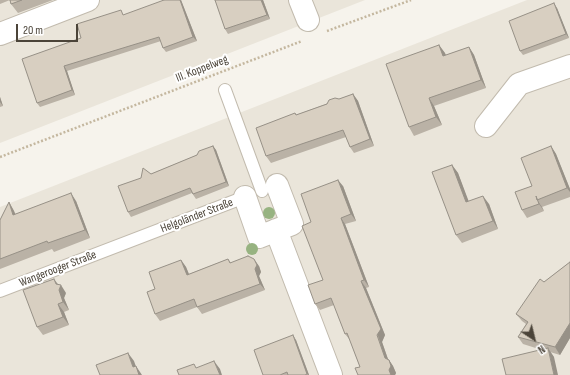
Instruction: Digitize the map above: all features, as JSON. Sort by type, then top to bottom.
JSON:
[{"type":"street","points":[[1,31],[88,0]]},
{"type":"street","points":[[300,0],[313,30]]},
{"type":"street","points":[[486,126],[519,84],[570,66]]},
{"type":"street","name":"Helgoländer Straße","points":[[261,191],[292,224],[260,237],[261,191]]},
{"type":"street","points":[[276,230],[331,375]]},
{"type":"lane","name":"Helgoländer Straße","points":[[115,247],[261,191],[225,90]]},
{"type":"lane","name":"Wangerooger Straße","points":[[0,291],[115,247]]},
{"type":"path","name":"III. Koppelweg","points":[[0,157],[313,30],[411,0]]},
{"type":"shaded area","points":[[0,0],[365,0],[0,143]]},
{"type":"shaded area","points":[[527,0],[570,0],[570,375],[0,375],[0,207]]},
{"type":"building","points":[[10,0],[22,0],[11,4]]},
{"type":"building","points":[[164,0],[180,0],[193,37],[163,48],[159,37],[64,66],[72,90],[37,103],[22,59],[81,38],[77,24],[121,10],[123,15]]},
{"type":"building","points":[[215,0],[261,0],[267,15],[225,29]]},
{"type":"building","points":[[554,3],[566,34],[520,51],[509,21]]},
{"type":"building","points":[[439,45],[443,56],[469,47],[481,80],[429,98],[436,117],[409,127],[386,64]]},
{"type":"building","points":[[353,94],[370,139],[350,147],[343,130],[266,156],[256,128],[295,113],[296,115],[327,104],[329,100],[335,98],[339,99]]},
{"type":"building","points":[[213,146],[226,182],[193,194],[190,188],[128,212],[118,186],[141,178],[143,168],[151,174],[197,155],[199,151]]},
{"type":"building","points":[[551,146],[567,188],[537,200],[539,204],[522,210],[515,192],[532,186],[521,158]]},
{"type":"building","points":[[452,165],[466,202],[483,196],[493,221],[456,235],[432,172]]},
{"type":"building","points":[[338,180],[351,214],[341,218],[364,280],[361,281],[381,329],[377,335],[385,358],[389,360],[391,366],[389,370],[391,375],[358,375],[355,368],[360,367],[331,298],[315,304],[308,285],[323,280],[302,226],[311,222],[301,194]]},
{"type":"building","points":[[71,193],[85,230],[48,243],[47,241],[0,259],[0,220],[9,202],[13,215]]},
{"type":"building","points":[[248,256],[254,259],[257,265],[255,269],[260,284],[197,307],[194,299],[155,314],[147,292],[155,289],[149,272],[181,260],[187,275],[228,259],[230,263]]},
{"type":"building","points":[[570,262],[570,323],[555,347],[518,337],[528,322],[516,314],[540,279],[544,282]]},
{"type":"building","points":[[54,279],[56,284],[61,285],[59,290],[63,302],[58,304],[63,317],[37,327],[23,290]]},
{"type":"building","points":[[293,335],[307,374],[288,375],[287,372],[280,375],[263,375],[254,350]]},
{"type":"building","points":[[548,348],[554,375],[506,375],[502,359]]},
{"type":"building","points":[[128,353],[133,367],[136,366],[139,375],[100,375],[96,365]]},
{"type":"building","points":[[214,361],[220,375],[179,375],[177,370],[194,364],[196,368]]}]
